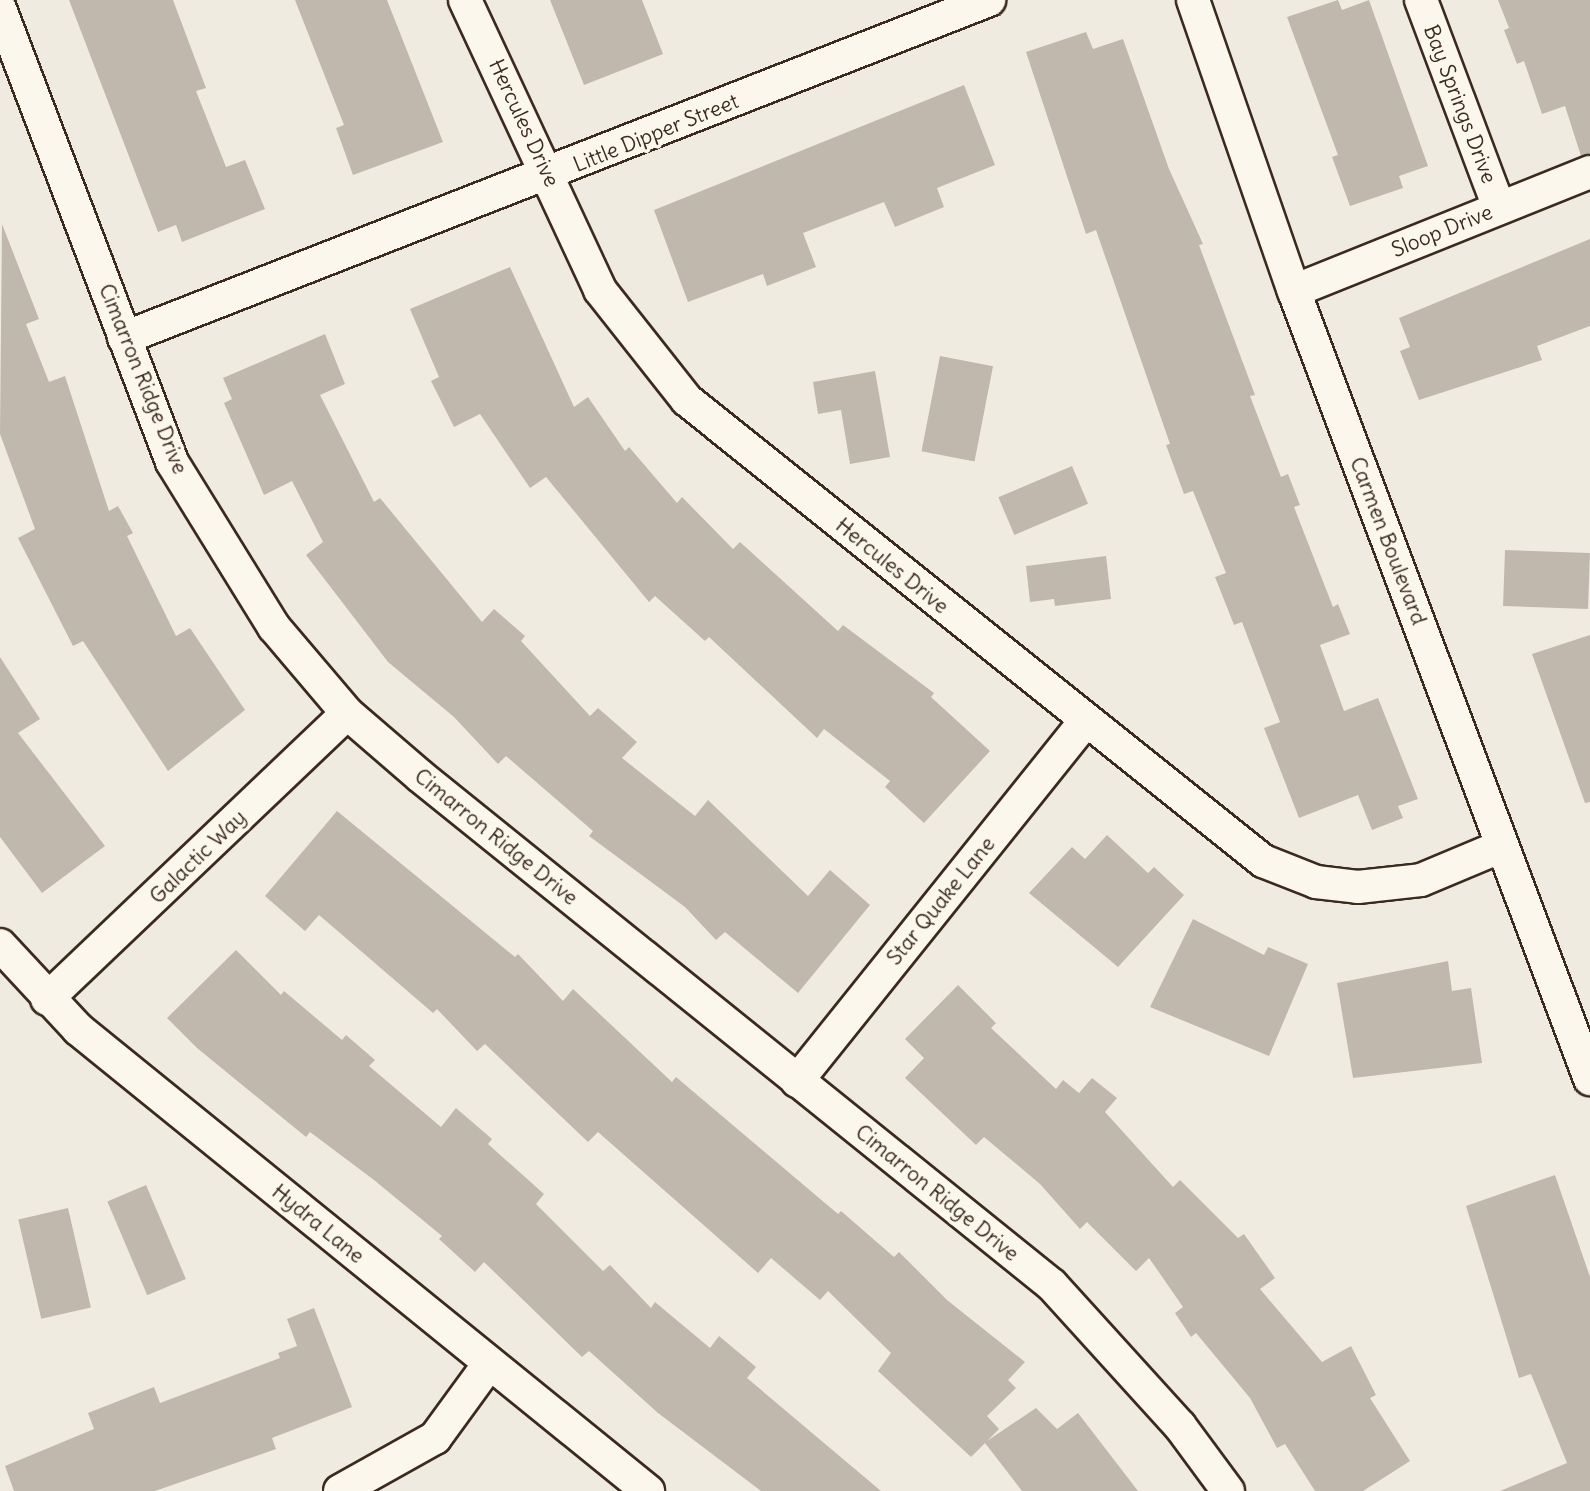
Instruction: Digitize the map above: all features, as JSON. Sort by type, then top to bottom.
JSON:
[{"type":"street","name":"Hercules Drive","points":[[465,0],[550,176],[600,290],[687,400],[1085,722],[1264,861],[1317,882],[1358,887],[1421,880],[1502,846]]},
{"type":"street","name":"Little Dipper Street","points":[[124,338],[550,176],[922,12],[989,0]]},
{"type":"street","name":"Carmen Boulevard","points":[[1193,0],[1294,291],[1590,1079]]},
{"type":"street","name":"Bay Springs Drive","points":[[1421,0],[1499,208]]},
{"type":"street","name":"Cimarron Ridge Drive","points":[[0,9],[172,462],[274,627],[347,713],[797,1081],[1052,1285],[1180,1426],[1228,1491]]},
{"type":"street","name":"Sloop Drive","points":[[1294,291],[1590,172]]},
{"type":"street","name":"Galactic Way","points":[[47,999],[347,713]]},
{"type":"street","name":"Star Quake Lane","points":[[797,1081],[1085,722]]},
{"type":"street","name":"Hydra Lane","points":[[0,945],[47,999],[489,1364],[648,1491]]},
{"type":"street","points":[[340,1491],[435,1438],[489,1364]]},
{"type":"building","points":[[69,0],[173,0],[206,88],[196,91],[226,167],[245,160],[265,209],[182,242],[176,225],[158,232]]},
{"type":"building","points":[[295,0],[387,0],[443,142],[353,175],[336,128],[344,125]]},
{"type":"building","points":[[550,0],[642,0],[663,54],[584,85]]},
{"type":"building","points":[[1338,0],[1342,10],[1369,0],[1428,166],[1399,176],[1403,188],[1350,206],[1332,157],[1338,155],[1287,17]]},
{"type":"building","points":[[1498,0],[1590,0],[1590,154],[1581,156],[1565,106],[1542,114],[1524,61],[1517,64],[1504,30],[1509,28]]},
{"type":"building","points":[[1086,32],[1093,49],[1123,39],[1169,169],[1203,244],[1199,245],[1255,395],[1250,396],[1281,477],[1288,474],[1300,505],[1294,507],[1333,607],[1338,604],[1350,634],[1320,645],[1344,711],[1378,698],[1418,799],[1398,806],[1403,818],[1372,830],[1358,795],[1299,818],[1264,728],[1280,722],[1242,622],[1234,625],[1215,577],[1226,573],[1193,491],[1184,494],[1166,445],[1170,444],[1096,230],[1086,234],[1026,52]]},
{"type":"building","points":[[964,85],[995,165],[937,188],[944,207],[895,227],[884,202],[803,233],[816,267],[767,286],[763,274],[688,302],[654,210]]},
{"type":"building","points":[[2,224],[39,319],[26,324],[49,382],[65,376],[109,511],[118,506],[133,533],[127,536],[176,636],[190,628],[245,710],[168,771],[83,641],[73,646],[18,538],[35,529],[0,434]]},
{"type":"building","points":[[1590,239],[1590,326],[1537,346],[1542,360],[1419,400],[1400,351],[1410,347],[1399,318]]},
{"type":"building","points":[[510,267],[574,407],[588,397],[625,451],[629,447],[677,503],[682,497],[733,549],[740,542],[838,631],[843,625],[934,693],[931,697],[990,751],[924,823],[885,787],[890,781],[824,729],[817,738],[709,637],[705,641],[655,596],[649,602],[546,477],[530,488],[480,414],[454,427],[431,381],[439,377],[410,309]]},
{"type":"building","points":[[325,334],[345,384],[320,395],[374,502],[380,498],[482,622],[494,609],[525,636],[521,641],[590,716],[598,708],[637,742],[622,758],[695,816],[708,800],[808,896],[830,870],[870,905],[798,993],[725,932],[716,940],[685,907],[589,836],[593,831],[506,756],[498,764],[454,717],[388,662],[306,555],[323,542],[292,481],[264,495],[224,403],[232,399],[223,378]]},
{"type":"building","points":[[940,356],[993,366],[974,462],[921,451]]},
{"type":"building","points":[[875,371],[890,457],[850,464],[841,410],[818,414],[813,382]]},
{"type":"building","points":[[1072,466],[1088,504],[1014,535],[998,497]]},
{"type":"building","points":[[1505,550],[1590,553],[1588,609],[1503,606]]},
{"type":"building","points":[[1106,556],[1111,599],[1055,606],[1054,599],[1030,602],[1026,566]]},
{"type":"building","points":[[1590,635],[1590,802],[1585,803],[1532,654]]},
{"type":"building","points":[[0,657],[40,719],[18,733],[105,846],[42,893],[0,837]]},
{"type":"building","points":[[337,811],[515,957],[518,954],[563,1001],[573,989],[672,1082],[676,1077],[838,1214],[841,1211],[894,1257],[899,1252],[947,1300],[1025,1362],[1008,1380],[1016,1388],[987,1416],[999,1429],[987,1441],[1036,1408],[1057,1429],[1078,1413],[1138,1491],[1022,1491],[985,1443],[971,1457],[878,1371],[891,1353],[828,1291],[820,1300],[771,1258],[758,1273],[598,1132],[588,1142],[485,1044],[477,1051],[437,1009],[433,1013],[319,915],[305,931],[265,896]]},
{"type":"building","points":[[1107,835],[1148,873],[1154,867],[1184,895],[1118,967],[1029,893],[1072,847],[1085,859]]},
{"type":"building","points":[[1193,919],[1264,955],[1268,947],[1308,964],[1269,1056],[1150,1007]]},
{"type":"building","points":[[236,950],[281,995],[284,991],[342,1040],[346,1035],[375,1060],[369,1066],[441,1127],[456,1108],[492,1139],[488,1144],[544,1194],[536,1204],[603,1271],[610,1265],[651,1308],[655,1302],[710,1348],[719,1336],[756,1367],[747,1378],[881,1491],[761,1491],[658,1413],[589,1351],[582,1357],[484,1262],[475,1272],[439,1239],[442,1236],[374,1180],[310,1132],[306,1137],[197,1048],[167,1018]]},
{"type":"building","points":[[1448,961],[1452,991],[1471,988],[1482,1063],[1353,1078],[1337,983]]},
{"type":"building","points":[[958,985],[996,1023],[991,1028],[1056,1089],[1063,1080],[1079,1093],[1092,1078],[1117,1098],[1105,1112],[1173,1187],[1180,1180],[1238,1238],[1244,1234],[1275,1278],[1260,1289],[1322,1362],[1351,1346],[1376,1395],[1370,1398],[1410,1461],[1363,1491],[1315,1491],[1285,1444],[1277,1448],[1250,1398],[1196,1333],[1191,1337],[1175,1313],[1183,1307],[1149,1258],[1136,1271],[1087,1222],[1080,1229],[1040,1184],[984,1137],[976,1145],[905,1078],[924,1058],[905,1039]]},
{"type":"building","points":[[1555,1175],[1590,1277],[1590,1491],[1500,1491],[1567,1463],[1531,1374],[1519,1378],[1466,1206]]},
{"type":"building","points":[[146,1185],[186,1279],[147,1295],[107,1201]]},
{"type":"building","points":[[68,1208],[91,1307],[41,1319],[18,1219]]},
{"type":"building","points":[[314,1308],[352,1407],[272,1438],[276,1449],[155,1491],[14,1491],[5,1466],[94,1429],[88,1413],[154,1387],[160,1403],[280,1358],[278,1353],[297,1346],[287,1319]]}]
